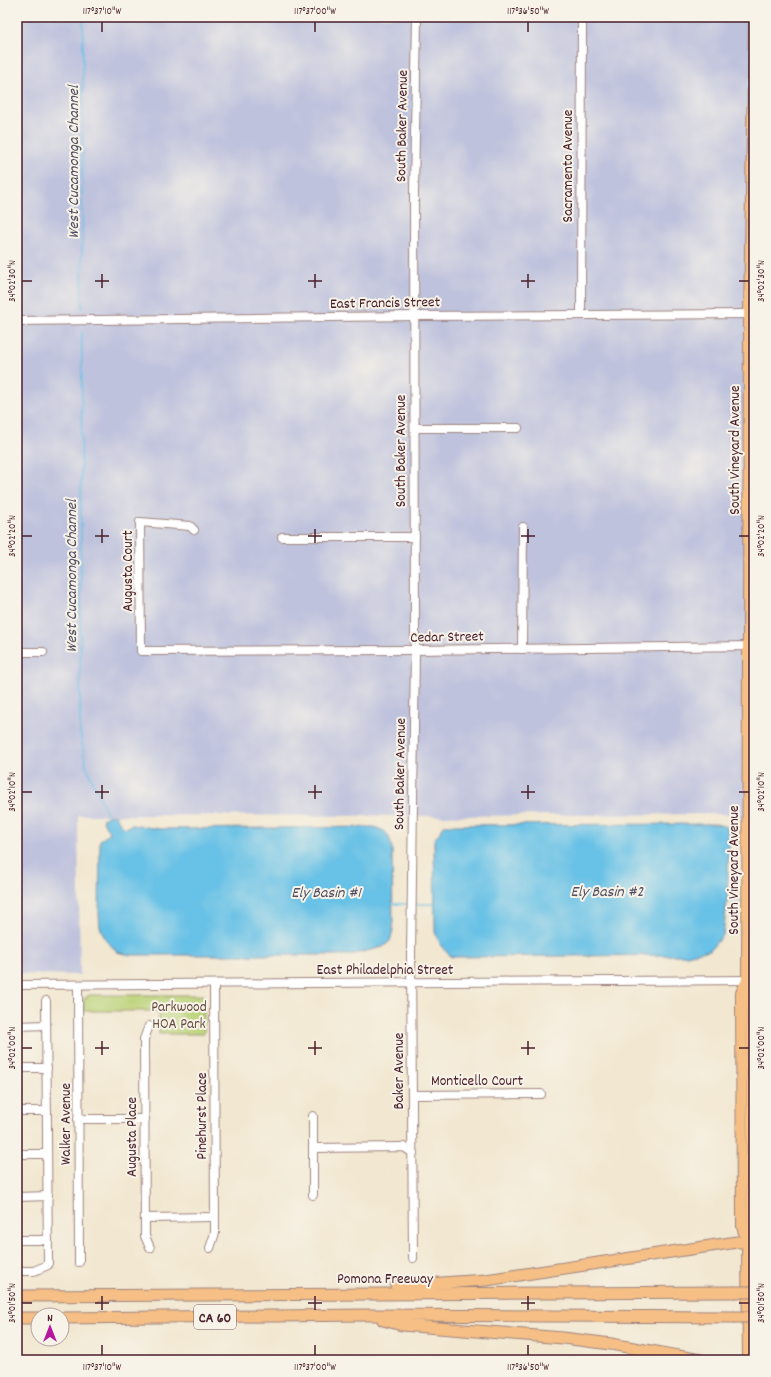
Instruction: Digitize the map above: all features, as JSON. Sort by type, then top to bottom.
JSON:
[{"type":"highway","points":[[268,1294],[486,1280],[750,1241]]},
{"type":"highway","name":"Pomona Freeway","points":[[17,1296],[754,1292]]},
{"type":"highway","points":[[367,1315],[402,1325],[611,1344],[701,1360]]},
{"type":"highway","name":"CA 60","points":[[70,1318],[367,1315],[754,1317]]},
{"type":"highway","points":[[17,1318],[30,1318]]},
{"type":"main road","name":"South Vineyard Avenue","points":[[748,1360],[750,1241],[742,1227],[741,993],[751,980],[748,895],[751,646],[754,17]]},
{"type":"street","name":"South Baker Avenue","points":[[412,884],[415,650],[414,192],[417,17]]},
{"type":"street","name":"Sacramento Avenue","points":[[581,315],[582,17]]},
{"type":"street","name":"East Francis Street","points":[[17,321],[415,316],[752,314]]},
{"type":"street","points":[[415,428],[518,428]]},
{"type":"street","name":"Augusta Court","points":[[141,651],[140,522],[190,526],[194,530]]},
{"type":"street","points":[[522,649],[523,527]]},
{"type":"street","points":[[282,537],[415,537]]},
{"type":"street","name":"Cedar Street","points":[[141,651],[415,650],[751,646]]},
{"type":"street","points":[[17,652],[43,652]]},
{"type":"street","name":"Baker Avenue","points":[[412,884],[411,982],[413,1258]]},
{"type":"street","name":"East Philadelphia Street","points":[[17,985],[751,980]]},
{"type":"street","name":"Pinehurst Place","points":[[210,1248],[215,1233],[214,984]]},
{"type":"street","name":"Walker Avenue","points":[[78,985],[79,1262]]},
{"type":"street","name":"Walker Avenue","points":[[17,1271],[34,1271],[48,1265],[46,1001]]},
{"type":"street","points":[[17,1026],[46,1025]]},
{"type":"street","name":"Augusta Place","points":[[148,1026],[144,1039],[145,1236],[150,1248]]},
{"type":"street","points":[[17,1068],[47,1068]]},
{"type":"street","name":"Monticello Court","points":[[412,1095],[541,1094]]},
{"type":"street","points":[[17,1111],[47,1111]]},
{"type":"street","points":[[313,1116],[313,1195]]},
{"type":"street","points":[[78,1119],[145,1119]]},
{"type":"street","points":[[313,1148],[404,1147],[413,1153]]},
{"type":"street","points":[[17,1154],[47,1154]]},
{"type":"street","points":[[17,1197],[48,1196]]},
{"type":"street","points":[[145,1218],[215,1217]]},
{"type":"street","points":[[17,1240],[48,1240]]},
{"type":"shaded area","points":[[17,17],[754,17],[754,824],[733,814],[427,816],[78,815],[80,975],[17,974]]},
{"type":"green space","name":"Parkwood HOA Park","points":[[89,995],[204,995],[204,1034],[159,1034],[159,1011],[83,1011],[84,999]]},
{"type":"water","name":"Ely Basin #1","points":[[114,814],[124,828],[132,825],[160,829],[374,827],[382,830],[390,839],[392,848],[393,930],[390,941],[383,947],[350,955],[130,955],[117,952],[106,940],[100,927],[99,914],[100,840],[110,834],[102,819]]},
{"type":"water","name":"Ely Basin #2","points":[[716,824],[727,827],[729,844],[727,902],[723,935],[710,950],[686,955],[451,957],[441,946],[435,932],[434,840],[445,825]]},
{"type":"waterway","name":"West Cucamonga Channel","points":[[82,308],[83,17]]},
{"type":"waterway","name":"West Cucamonga Channel","points":[[82,332],[80,732],[86,765],[108,816]]},
{"type":"waterway","points":[[727,902],[744,901]]},
{"type":"waterway","points":[[392,904],[408,904]]},
{"type":"waterway","points":[[414,904],[435,904]]}]
